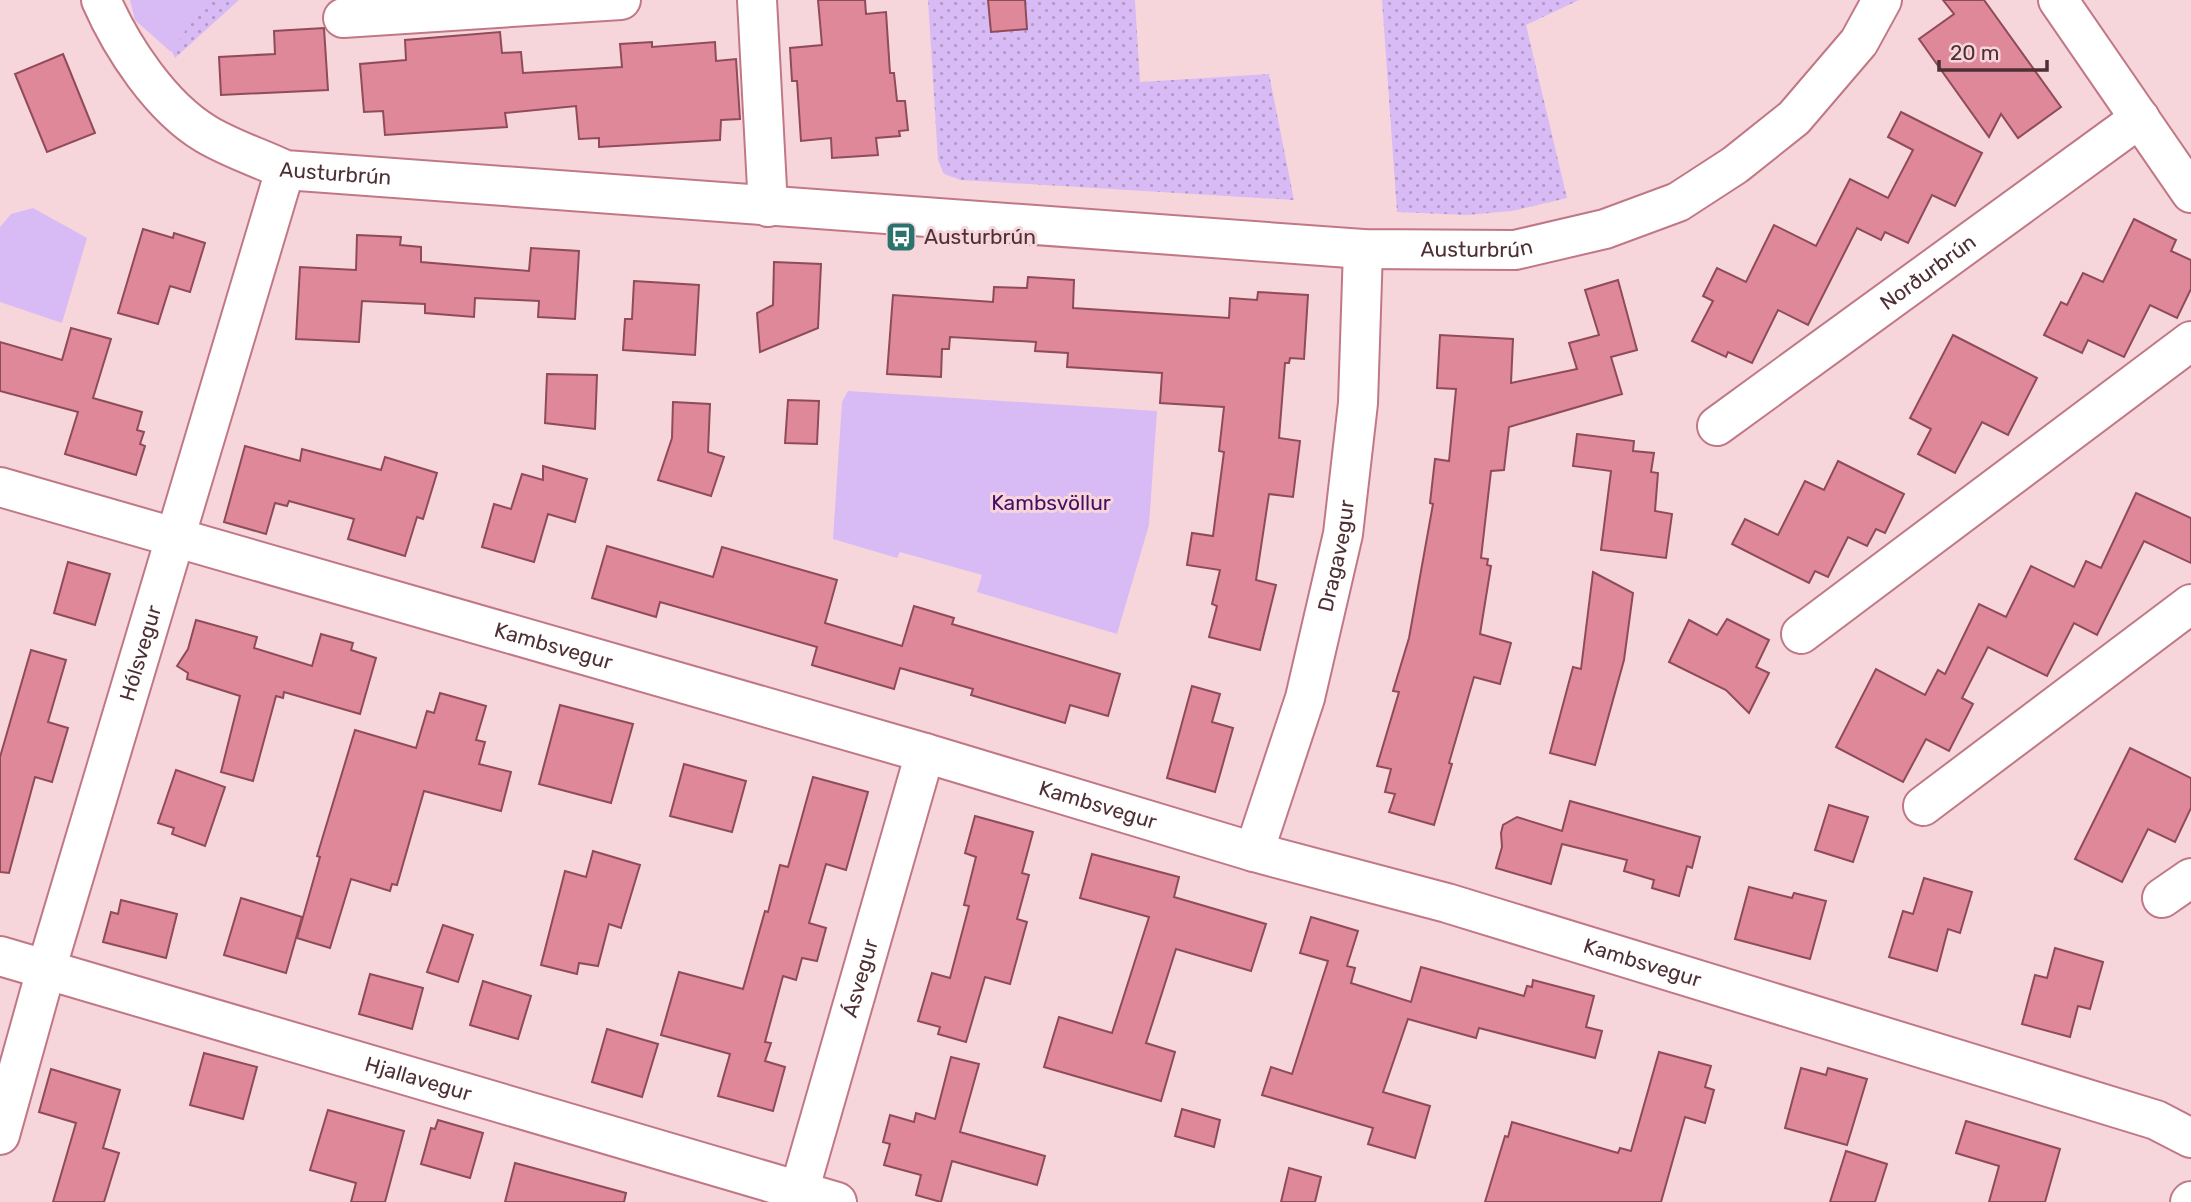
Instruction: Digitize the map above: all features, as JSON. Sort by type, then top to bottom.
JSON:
[{"type":"street","name":"Austurbrún","points":[[101,0],[130,52],[160,96],[206,134],[285,170],[1363,249],[1515,250],[1605,229],[1678,202],[1735,165],[1794,118],[1858,42],[1882,0]]},
{"type":"street","points":[[343,18],[621,0]]},
{"type":"street","points":[[757,0],[768,207]]},
{"type":"street","points":[[2058,0],[2191,193]]},
{"type":"street","name":"Norðurbrún","points":[[1717,426],[2140,118]]},
{"type":"street","name":"Hólsvegur","points":[[0,1135],[46,970],[285,170]]},
{"type":"street","name":"Dragavegur","points":[[1254,852],[1305,698],[1343,534],[1358,403],[1363,249]]},
{"type":"street","points":[[1801,634],[2191,341]]},
{"type":"street","name":"Kambsvegur","points":[[0,487],[925,753],[1254,852],[1461,907],[2156,1120],[2191,1138]]},
{"type":"street","points":[[1923,806],[2191,604]]},
{"type":"street","name":"Ásvegur","points":[[797,1197],[925,753]]},
{"type":"street","name":"Hjallavegur","points":[[0,956],[797,1197],[837,1202]]},
{"type":"green space","points":[[130,0],[206,0],[171,52],[135,20]]},
{"type":"green space","points":[[147,0],[239,0],[175,58]]},
{"type":"green space","points":[[928,0],[1135,0],[1140,82],[1269,74],[1294,200],[961,180],[944,174],[938,160]]},
{"type":"green space","points":[[1382,0],[1579,0],[1526,25],[1567,198],[1512,211],[1467,215],[1397,212]]},
{"type":"green space","points":[[33,208],[87,238],[62,323],[0,302],[0,227],[11,214]]},
{"type":"green space","name":"Kambsvöllur","points":[[848,391],[1157,411],[1149,525],[1117,634],[977,592],[982,575],[900,552],[897,558],[833,539],[842,402]]},
{"type":"building","points":[[818,0],[865,0],[866,14],[886,12],[890,73],[894,73],[897,101],[905,101],[908,130],[899,131],[900,136],[876,138],[878,155],[832,158],[831,138],[801,141],[797,81],[792,81],[790,48],[822,45]]},
{"type":"building","points":[[988,0],[1025,0],[1027,29],[991,32]]},
{"type":"building","points":[[1943,0],[1984,0],[2061,107],[2018,138],[2001,114],[1989,137],[1919,39],[1954,14]]},
{"type":"building","points":[[324,28],[328,90],[221,95],[219,57],[275,54],[274,31]]},
{"type":"building","points":[[500,32],[502,53],[521,52],[523,73],[622,67],[620,44],[652,42],[652,47],[715,42],[716,61],[736,59],[740,119],[721,120],[720,140],[599,147],[599,138],[579,139],[576,106],[505,113],[507,127],[385,135],[383,111],[364,112],[360,64],[406,60],[405,40]]},
{"type":"building","points":[[63,54],[95,133],[47,152],[15,74]]},
{"type":"building","points":[[1901,112],[1982,153],[1955,206],[1932,195],[1908,243],[1885,232],[1881,240],[1857,228],[1808,325],[1778,310],[1752,363],[1728,352],[1726,357],[1692,341],[1713,301],[1703,296],[1717,268],[1746,282],[1774,225],[1816,246],[1850,179],[1888,198],[1913,150],[1888,137]]},
{"type":"building","points":[[2134,219],[2176,240],[2171,251],[2191,260],[2191,289],[2177,318],[2150,305],[2124,357],[2088,340],[2082,353],[2044,335],[2061,302],[2067,305],[2083,273],[2103,282]]},
{"type":"building","points":[[143,229],[173,238],[174,233],[205,243],[190,292],[170,286],[158,324],[118,313]]},
{"type":"building","points":[[357,235],[401,237],[400,245],[421,247],[421,262],[529,271],[531,248],[579,251],[575,319],[538,317],[539,301],[475,298],[474,317],[425,313],[425,304],[362,301],[359,342],[296,339],[300,267],[356,270]]},
{"type":"building","points":[[774,262],[821,264],[818,328],[760,352],[757,313],[773,305]]},
{"type":"building","points":[[1028,277],[1074,280],[1073,308],[1229,318],[1230,298],[1257,300],[1258,292],[1308,295],[1304,359],[1290,358],[1289,363],[1285,363],[1279,438],[1300,441],[1293,497],[1269,494],[1256,580],[1276,585],[1260,650],[1209,637],[1217,606],[1212,604],[1220,570],[1187,565],[1192,533],[1213,536],[1224,452],[1219,451],[1224,407],[1160,403],[1162,373],[1067,367],[1068,353],[1035,351],[1036,342],[950,337],[949,349],[942,349],[941,377],[887,374],[893,295],[993,302],[994,287],[1027,288]]},
{"type":"building","points":[[1618,280],[1637,350],[1611,357],[1622,394],[1509,427],[1504,470],[1491,471],[1481,558],[1488,559],[1487,565],[1491,566],[1480,634],[1511,643],[1500,684],[1474,677],[1434,825],[1389,812],[1395,794],[1385,792],[1391,769],[1377,766],[1399,692],[1393,691],[1409,638],[1433,504],[1430,503],[1435,459],[1449,461],[1456,389],[1437,388],[1440,335],[1513,339],[1511,383],[1577,369],[1569,343],[1599,335],[1585,290]]},
{"type":"building","points":[[634,281],[699,285],[695,355],[623,350],[625,319],[632,319]]},
{"type":"building","points":[[71,328],[111,339],[93,398],[142,412],[137,430],[144,432],[140,444],[145,446],[136,475],[65,454],[78,412],[0,391],[0,342],[62,360]]},
{"type":"building","points":[[1953,335],[2037,378],[2008,435],[1982,422],[1955,473],[1918,454],[1931,429],[1910,418]]},
{"type":"building","points":[[547,374],[597,375],[595,429],[545,423]]},
{"type":"building","points":[[788,400],[819,401],[817,444],[785,443]]},
{"type":"building","points":[[673,402],[710,404],[708,452],[724,457],[711,496],[658,480],[672,438]]},
{"type":"building","points":[[1577,434],[1634,441],[1633,451],[1654,453],[1651,472],[1658,473],[1655,511],[1672,514],[1666,558],[1601,550],[1611,471],[1573,466]]},
{"type":"building","points":[[245,446],[300,461],[302,449],[381,470],[385,457],[437,473],[423,519],[417,517],[405,556],[348,539],[354,519],[289,501],[287,506],[275,503],[266,534],[224,522]]},
{"type":"building","points":[[1838,461],[1904,494],[1885,533],[1876,529],[1867,546],[1848,537],[1828,577],[1815,571],[1809,583],[1732,544],[1745,519],[1778,535],[1805,481],[1824,490]]},
{"type":"building","points":[[543,466],[587,479],[575,522],[548,514],[534,562],[482,547],[494,504],[511,509],[522,474],[543,480]]},
{"type":"building","points":[[2136,493],[2191,518],[2191,563],[2144,541],[2097,635],[2074,623],[2047,676],[1988,647],[1962,698],[1973,704],[1949,751],[1926,739],[1903,782],[1836,747],[1876,669],[1925,695],[1938,670],[1945,674],[1979,604],[2006,617],[2031,566],[2074,587],[2086,561],[2101,568]]},
{"type":"building","points":[[607,546],[713,577],[722,547],[837,580],[825,623],[902,646],[914,606],[954,618],[952,624],[1120,674],[1108,716],[1070,705],[1065,723],[971,695],[973,689],[900,668],[894,689],[812,665],[817,647],[660,602],[656,617],[592,598]]},
{"type":"building","points":[[68,562],[110,574],[95,625],[54,613]]},
{"type":"building","points":[[1593,572],[1633,593],[1624,660],[1595,765],[1550,753],[1573,667],[1581,669]]},
{"type":"building","points":[[1727,619],[1769,640],[1756,667],[1769,673],[1749,713],[1726,690],[1669,662],[1689,620],[1717,635]]},
{"type":"building","points":[[196,620],[257,637],[254,648],[312,666],[321,634],[353,643],[351,650],[376,658],[360,714],[284,692],[283,698],[276,696],[253,781],[221,772],[240,696],[187,679],[188,673],[177,666],[188,649]]},
{"type":"building","points":[[31,650],[66,660],[48,722],[68,728],[52,782],[35,777],[9,873],[0,872],[0,757]]},
{"type":"building","points":[[1192,686],[1220,694],[1212,722],[1233,728],[1215,792],[1167,778]]},
{"type":"building","points":[[440,693],[486,706],[476,740],[485,742],[479,764],[511,772],[501,811],[424,791],[397,885],[392,884],[390,891],[351,879],[330,948],[297,938],[320,857],[317,856],[355,730],[416,748],[427,711],[434,713]]},
{"type":"building","points":[[560,705],[633,724],[611,803],[539,784]]},
{"type":"building","points":[[2130,748],[2191,778],[2191,808],[2175,842],[2148,829],[2122,882],[2075,859]]},
{"type":"building","points":[[684,764],[746,781],[732,832],[670,816]]},
{"type":"building","points":[[176,770],[225,787],[205,846],[172,834],[174,828],[158,823]]},
{"type":"building","points":[[813,777],[868,792],[846,870],[826,864],[809,923],[826,928],[817,961],[802,958],[796,980],[783,976],[765,1042],[771,1043],[765,1061],[785,1067],[773,1111],[718,1096],[730,1054],[661,1035],[679,972],[743,989],[780,865],[788,867]]},
{"type":"building","points":[[1570,801],[1700,837],[1692,868],[1687,866],[1679,896],[1652,888],[1654,880],[1624,871],[1627,860],[1562,844],[1551,884],[1496,868],[1502,847],[1503,825],[1517,817],[1562,831]]},
{"type":"building","points":[[1829,805],[1868,817],[1853,862],[1815,850]]},
{"type":"building","points":[[975,816],[1033,832],[1022,873],[1029,875],[1017,919],[1027,922],[1010,984],[985,977],[966,1042],[938,1034],[940,1027],[918,1021],[932,973],[950,978],[969,906],[964,905],[976,857],[965,853]]},
{"type":"building","points":[[593,851],[640,865],[621,928],[609,924],[598,966],[579,963],[577,974],[541,965],[565,871],[586,877]]},
{"type":"building","points":[[1092,854],[1179,877],[1174,897],[1266,924],[1251,971],[1176,949],[1146,1043],[1175,1052],[1161,1101],[1044,1067],[1059,1017],[1112,1033],[1149,917],[1080,898]]},
{"type":"building","points":[[1924,878],[1972,892],[1960,933],[1948,929],[1937,971],[1889,957],[1903,911],[1913,914]]},
{"type":"building","points":[[1749,887],[1792,898],[1794,893],[1826,901],[1810,959],[1735,939]]},
{"type":"building","points":[[241,898],[302,917],[286,973],[224,955]]},
{"type":"building","points":[[121,900],[177,914],[166,958],[103,942],[111,912],[118,914]]},
{"type":"building","points":[[1311,917],[1358,931],[1347,966],[1355,968],[1351,983],[1411,1002],[1421,967],[1524,996],[1527,986],[1532,987],[1533,980],[1594,996],[1586,1027],[1602,1031],[1595,1058],[1479,1028],[1476,1038],[1408,1019],[1383,1092],[1430,1106],[1415,1158],[1368,1144],[1373,1128],[1262,1095],[1271,1067],[1292,1074],[1328,961],[1300,953]]},
{"type":"building","points":[[443,925],[473,935],[458,982],[427,972]]},
{"type":"building","points":[[2055,948],[2103,962],[2090,1009],[2078,1006],[2070,1037],[2022,1024],[2035,975],[2047,978]]},
{"type":"building","points":[[370,974],[423,988],[412,1029],[359,1014]]},
{"type":"building","points":[[483,981],[531,996],[518,1039],[470,1025]]},
{"type":"building","points":[[607,1029],[658,1044],[642,1097],[592,1082]]},
{"type":"building","points":[[1659,1052],[1711,1066],[1705,1087],[1714,1090],[1705,1123],[1685,1117],[1661,1202],[1485,1202],[1505,1136],[1508,1137],[1512,1122],[1618,1153],[1620,1148],[1631,1151]]},
{"type":"building","points":[[204,1053],[257,1067],[243,1119],[190,1105]]},
{"type":"building","points":[[951,1057],[979,1064],[960,1132],[1045,1156],[1037,1185],[952,1161],[941,1202],[916,1195],[921,1175],[884,1165],[890,1144],[883,1142],[890,1115],[914,1122],[916,1113],[935,1119]]},
{"type":"building","points":[[1801,1068],[1826,1075],[1828,1068],[1867,1079],[1847,1145],[1785,1128]]},
{"type":"building","points":[[51,1069],[120,1090],[103,1148],[119,1153],[104,1202],[53,1202],[76,1123],[39,1112]]},
{"type":"building","points":[[1182,1109],[1220,1120],[1214,1147],[1175,1136]]},
{"type":"building","points":[[328,1110],[404,1131],[385,1202],[351,1202],[356,1183],[310,1170]]},
{"type":"building","points":[[438,1120],[483,1133],[470,1178],[421,1164],[431,1128],[435,1129]]},
{"type":"building","points":[[1966,1121],[2060,1149],[2045,1202],[1989,1202],[1999,1166],[1956,1153]]},
{"type":"building","points":[[1846,1151],[1887,1164],[1875,1202],[1830,1202]]},
{"type":"building","points":[[515,1163],[626,1193],[624,1202],[505,1202]]},
{"type":"building","points":[[1289,1168],[1321,1177],[1315,1202],[1281,1202]]},
{"type":"place","name":"Austurbrún","points":[[901,237]]}]
